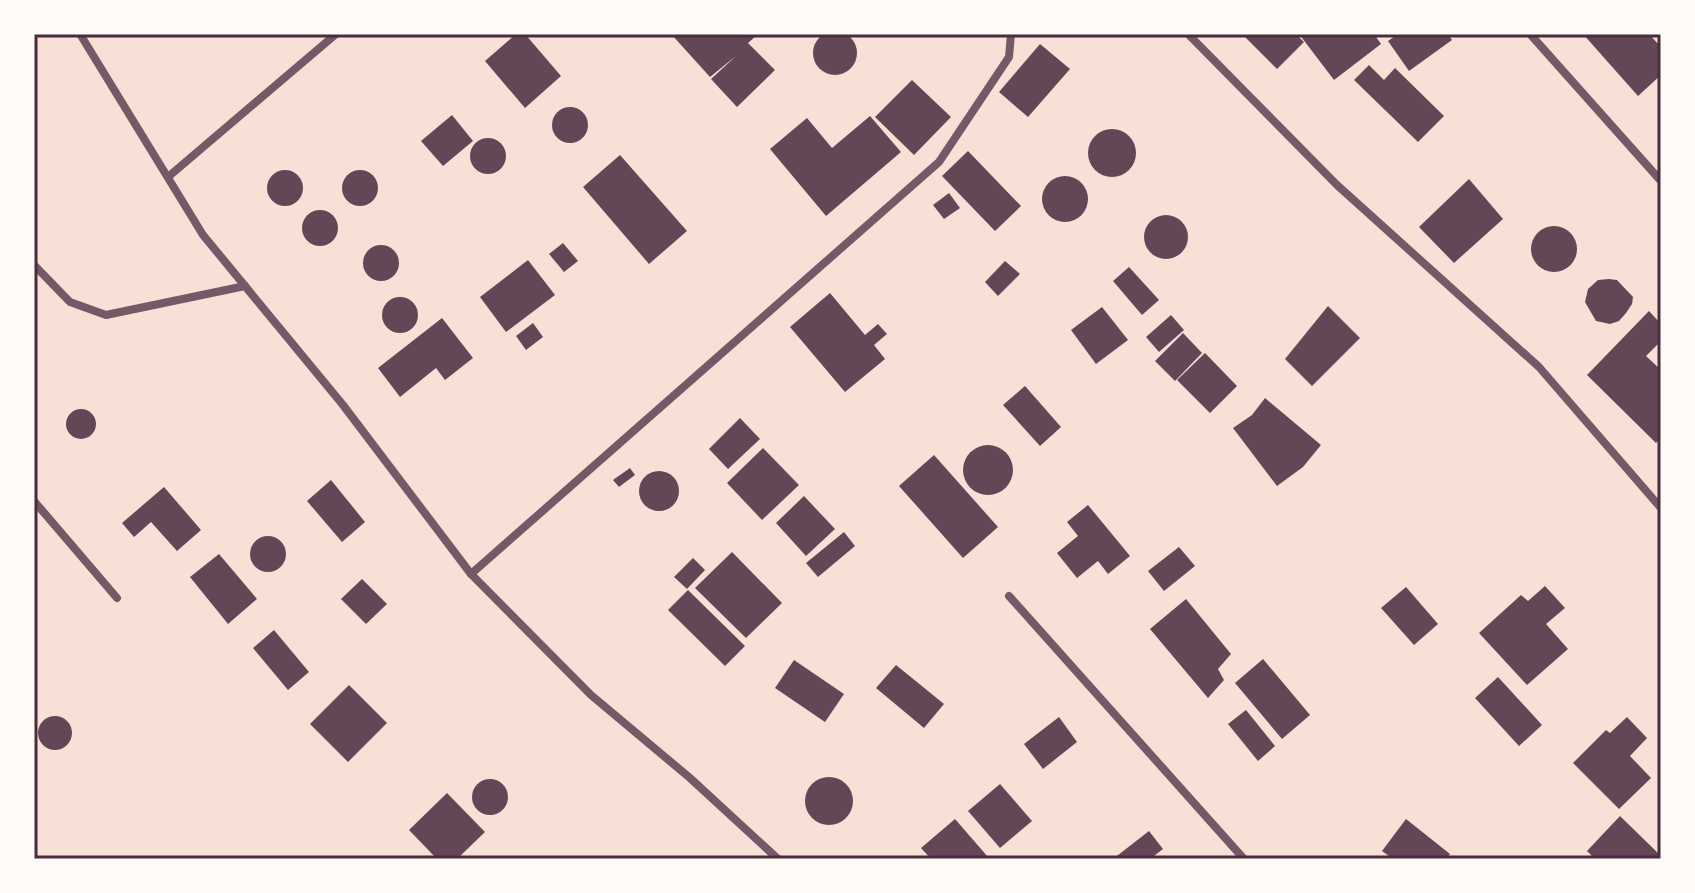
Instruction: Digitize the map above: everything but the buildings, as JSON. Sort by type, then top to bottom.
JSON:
[{"type":"street","points":[[80,34],[203,235],[343,405],[471,574],[591,695],[690,778],[778,859]]},
{"type":"street","points":[[168,177],[336,34]]},
{"type":"street","points":[[471,574],[650,413],[939,162],[1009,57],[1011,34]]},
{"type":"street","points":[[1188,34],[1337,185],[1539,367],[1661,508]]},
{"type":"street","points":[[1530,34],[1661,181]]},
{"type":"street","points":[[34,265],[70,302],[106,315],[245,286]]},
{"type":"street","points":[[34,501],[117,598]]},
{"type":"street","points":[[1009,596],[1244,859]]}]
